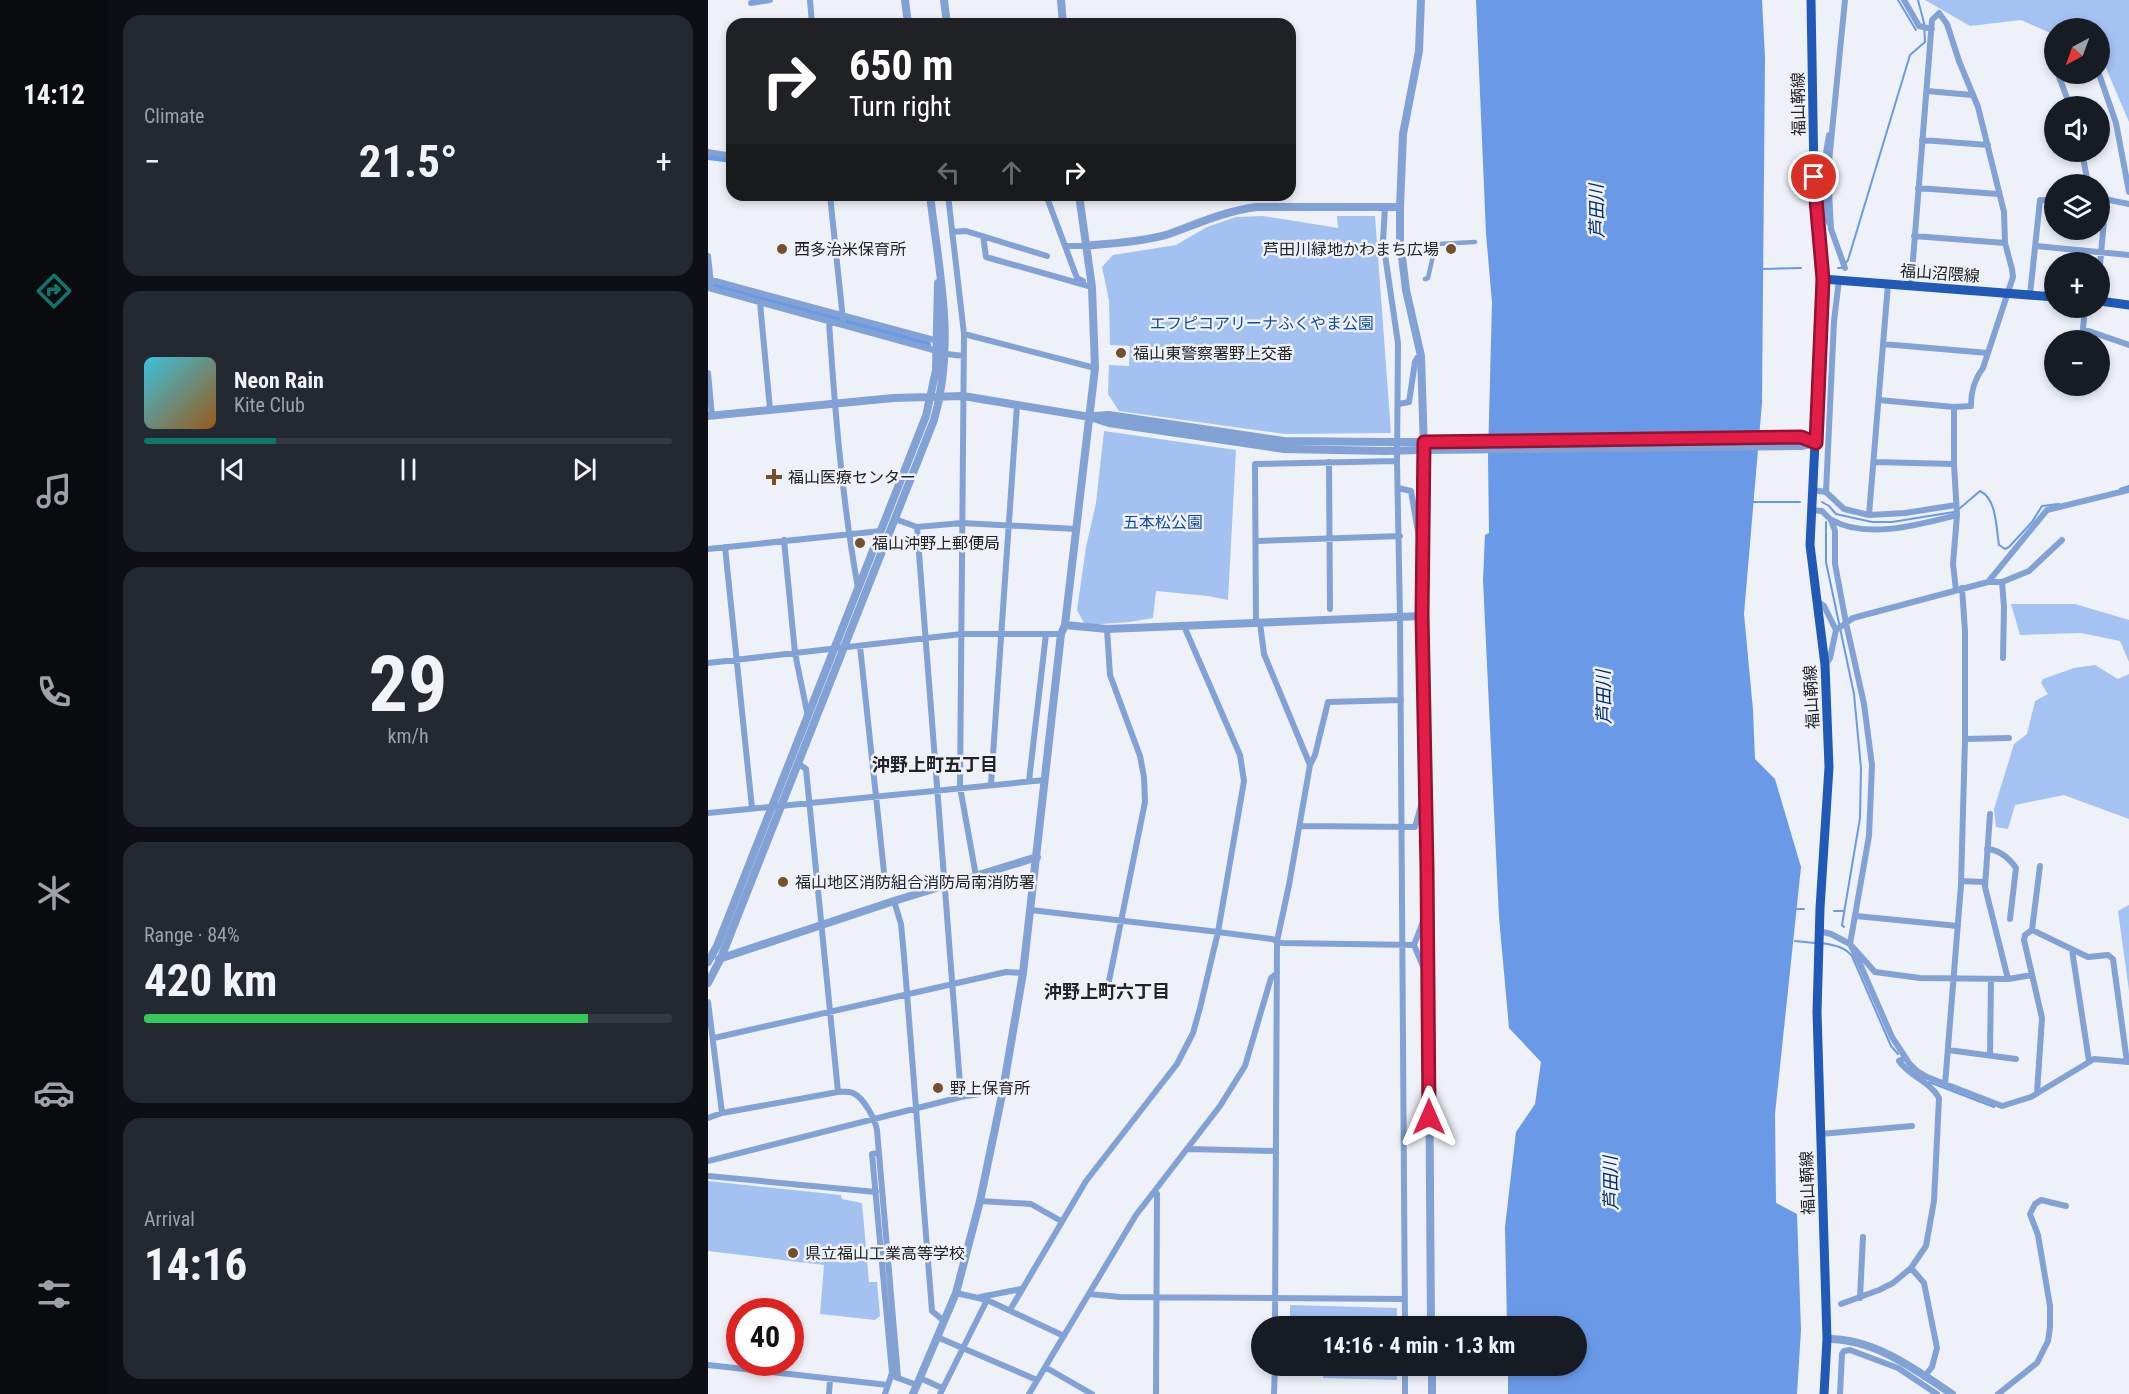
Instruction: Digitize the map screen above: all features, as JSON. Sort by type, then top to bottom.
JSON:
[{"type":"main road","name":"福山鞆線","points":[[1811,0],[1823,279],[1810,545],[1825,665],[1829,767],[1817,1012],[1827,1339],[1824,1394]]},
{"type":"main road","name":"福山沼隈線","points":[[1823,279],[2044,296]]},
{"type":"main road","points":[[2110,302],[2129,305]]},
{"type":"street","points":[[752,3],[771,0]]},
{"type":"street","points":[[810,0],[812,18]]},
{"type":"street","points":[[905,0],[908,18]]},
{"type":"street","points":[[944,0],[946,18]]},
{"type":"street","points":[[1060,0],[1062,18]]},
{"type":"street","points":[[1421,0],[1419,51],[1403,134],[1400,240],[1406,291],[1421,356],[1424,446],[1422,616],[1428,908],[1431,1316]]},
{"type":"street","points":[[1831,229],[1828,172],[1845,0]]},
{"type":"street","points":[[1904,0],[1915,22],[1926,29]]},
{"type":"street","points":[[1879,400],[1954,407],[1971,406],[1971,393],[1975,379],[1983,368],[2008,293],[2012,269],[2005,243],[2004,212],[1978,107],[1947,24],[1939,14],[1926,29],[1926,91],[1911,285]]},
{"type":"street","points":[[2102,84],[2116,123],[2129,192]]},
{"type":"street","points":[[1926,91],[1972,94]]},
{"type":"street","points":[[1832,123],[1818,177],[1825,212],[1844,265]]},
{"type":"street","points":[[1922,140],[1988,145]]},
{"type":"street","points":[[708,152],[726,155]]},
{"type":"street","points":[[1918,188],[1998,194]]},
{"type":"street","points":[[2031,295],[2040,200],[2044,200]]},
{"type":"street","points":[[2110,200],[2129,204]]},
{"type":"street","points":[[831,201],[844,322]]},
{"type":"street","points":[[708,983],[721,958],[782,805],[941,398],[946,354],[945,305],[931,201]]},
{"type":"street","points":[[949,201],[964,334],[960,787],[976,876]]},
{"type":"street","points":[[1048,201],[1077,278],[1092,286]]},
{"type":"street","points":[[913,1394],[956,1293],[980,1201],[1003,1090],[1023,973],[1061,634],[1065,625],[1095,368],[1092,286],[1080,201]]},
{"type":"street","points":[[1066,246],[1144,239],[1167,234],[1235,210],[1257,207],[1400,207]]},
{"type":"street","points":[[1385,207],[1383,241],[1398,343],[1404,1316]]},
{"type":"street","points":[[952,232],[966,231],[1047,255]]},
{"type":"street","points":[[983,236],[987,257],[1092,286]]},
{"type":"street","points":[[1914,236],[2005,243]]},
{"type":"street","points":[[2036,246],[2101,252],[2101,240]]},
{"type":"street","points":[[1425,279],[1428,278],[1435,247],[1438,244],[1475,242]]},
{"type":"street","points":[[2110,253],[2129,255]]},
{"type":"street","points":[[708,256],[710,284]]},
{"type":"street","points":[[708,962],[717,946],[926,416],[936,370],[938,261]]},
{"type":"street","points":[[1826,492],[1834,321],[1839,280]]},
{"type":"street","points":[[710,284],[937,351]]},
{"type":"street","points":[[710,284],[760,303],[829,322],[844,322],[938,341]]},
{"type":"street","points":[[1869,514],[1888,284]]},
{"type":"street","points":[[760,303],[770,409]]},
{"type":"street","points":[[2085,318],[2084,329],[2129,345]]},
{"type":"street","points":[[829,322],[834,403],[848,534],[858,588]]},
{"type":"street","points":[[964,334],[1095,368]]},
{"type":"street","points":[[1884,344],[1988,353]]},
{"type":"street","points":[[946,354],[964,356]]},
{"type":"street","points":[[1399,404],[1409,402],[1415,362],[1421,356]]},
{"type":"street","points":[[708,373],[710,416],[893,398],[963,396],[1090,417],[1109,415],[1284,441],[1386,447],[1801,441],[1816,443]]},
{"type":"street","points":[[991,784],[1017,405]]},
{"type":"street","points":[[1945,1085],[1961,881],[1965,740],[1965,652],[1959,589],[1953,564],[1957,510],[1954,407]]},
{"type":"street","points":[[1310,765],[1264,654],[1258,624],[1255,464],[1397,461]]},
{"type":"street","points":[[1329,462],[1330,609]]},
{"type":"street","points":[[1874,462],[1954,464]]},
{"type":"street","points":[[1398,488],[1411,491],[1424,559]]},
{"type":"street","points":[[1812,490],[1826,492],[1843,510],[1869,514],[1957,510]]},
{"type":"street","points":[[1988,582],[2047,510],[2129,490]]},
{"type":"street","points":[[1811,510],[1822,511],[1833,520],[1863,528],[1887,529],[1957,510]]},
{"type":"street","points":[[1833,520],[1843,510]]},
{"type":"street","points":[[895,519],[917,527],[962,523],[1076,529]]},
{"type":"street","points":[[1833,520],[1841,627],[1864,704],[1872,765],[1869,836],[1850,944],[1892,1037],[1905,1058],[1917,1071],[1945,1085],[2002,1106],[2037,1093],[2094,1059],[2128,1062],[2127,1036],[2113,959],[2108,955],[2088,957],[2032,930]]},
{"type":"street","points":[[917,527],[961,1097]]},
{"type":"street","points":[[708,549],[881,531]]},
{"type":"street","points":[[1257,541],[1400,536]]},
{"type":"street","points":[[784,540],[795,653],[808,717]]},
{"type":"street","points":[[1825,665],[1830,658],[1841,627],[1853,618],[1959,589],[1988,582],[2002,582],[2029,571],[2062,540]]},
{"type":"street","points":[[724,547],[752,808]]},
{"type":"street","points":[[2002,582],[2003,658]]},
{"type":"street","points":[[1817,601],[1841,627]]},
{"type":"street","points":[[1065,625],[1107,629],[1422,616]]},
{"type":"street","points":[[1010,1310],[1086,1181],[1177,1064],[1193,1033],[1218,932],[1242,796],[1243,770],[1240,755],[1184,626]]},
{"type":"street","points":[[1107,629],[1110,675],[1140,756],[1144,777],[1144,802],[1107,991]]},
{"type":"street","points":[[708,663],[962,634],[1061,634]]},
{"type":"street","points":[[1029,781],[1046,634]]},
{"type":"street","points":[[860,646],[884,872]]},
{"type":"street","points":[[1275,1316],[1277,941],[1310,765],[1315,755],[1328,702],[1401,700]]},
{"type":"street","points":[[1965,740],[2008,738]]},
{"type":"street","points":[[798,764],[806,768],[838,1092]]},
{"type":"street","points":[[708,813],[1045,780]]},
{"type":"street","points":[[1300,826],[1415,827],[1426,786]]},
{"type":"street","points":[[1990,814],[1985,882],[2008,979]]},
{"type":"street","points":[[1987,849],[1995,850],[2011,860],[2016,868],[2010,919]]},
{"type":"street","points":[[708,967],[721,958],[1037,857]]},
{"type":"street","points":[[2037,1093],[2042,1017],[2024,937],[2032,930],[2040,866]]},
{"type":"street","points":[[1961,881],[1985,882]]},
{"type":"street","points":[[894,901],[901,924],[908,994],[932,1311],[944,1321]]},
{"type":"street","points":[[1428,908],[1414,945],[1428,978]]},
{"type":"street","points":[[1030,910],[1218,932],[1277,941],[1282,944],[1414,945]]},
{"type":"street","points":[[1856,916],[1958,926]]},
{"type":"street","points":[[1819,939],[1831,934],[1850,944],[1875,972],[1920,978],[2008,979],[2032,975]]},
{"type":"street","points":[[2072,950],[2089,1061]]},
{"type":"street","points":[[714,1038],[1006,972],[1023,973]]},
{"type":"street","points":[[1029,1394],[1136,1215],[1220,1106],[1245,1066],[1271,978],[1277,973]]},
{"type":"street","points":[[1990,979],[1990,1055]]},
{"type":"street","points":[[708,1002],[723,1113]]},
{"type":"street","points":[[1948,1050],[2016,1059]]},
{"type":"street","points":[[1841,1304],[1893,1283],[1911,1268],[1926,1246],[1934,1202],[1939,1098],[1936,1091],[1905,1069],[1899,1062],[1905,1058]]},
{"type":"street","points":[[708,1161],[961,1097],[1003,1090]]},
{"type":"street","points":[[708,1118],[723,1113],[850,1091],[857,1094],[875,1120],[895,1377],[888,1385],[885,1394]]},
{"type":"street","points":[[1820,1134],[1912,1126]]},
{"type":"street","points":[[1187,1149],[1276,1151]]},
{"type":"street","points":[[879,1153],[872,1154],[895,1377]]},
{"type":"street","points":[[708,1176],[876,1192]]},
{"type":"street","points":[[1155,1191],[1157,1194],[1156,1394]]},
{"type":"street","points":[[1998,1394],[2037,1363],[2048,1341],[2050,1327],[2045,1275],[2038,1235],[2030,1214],[2041,1200],[2066,1206]]},
{"type":"street","points":[[980,1201],[1031,1204],[1061,1221]]},
{"type":"street","points":[[1860,1298],[1863,1237]]},
{"type":"street","points":[[1911,1268],[1924,1283],[1937,1348],[1932,1367],[1922,1379]]},
{"type":"street","points":[[977,1297],[1021,1288]]},
{"type":"street","points":[[956,1293],[987,1300],[1064,1336]]},
{"type":"street","points":[[1089,1294],[1120,1297],[1404,1299]]},
{"type":"street","points":[[895,1377],[918,1381],[941,1391],[987,1300]]},
{"type":"street","points":[[937,1337],[1037,1380]]},
{"type":"street","points":[[1827,1339],[1841,1339],[1903,1361],[1937,1394]]},
{"type":"street","points":[[1840,1394],[1842,1354],[1850,1350],[1898,1368],[1952,1394]]},
{"type":"street","points":[[708,1365],[888,1385]]},
{"type":"street","points":[[1045,1366],[1092,1394]]},
{"type":"street","points":[[1274,1394],[1275,1376]]},
{"type":"street","points":[[1405,1376],[1405,1394]]},
{"type":"street","points":[[1432,1376],[1432,1394]]},
{"type":"street","points":[[829,1394],[830,1380]]},
{"type":"green space","name":"エフピコアリーナふくやま公園","points":[[1263,216],[1338,228],[1337,216],[1375,216],[1391,433],[1285,434],[1119,411],[1108,394],[1109,365],[1129,366],[1130,346],[1110,345],[1109,300],[1102,267],[1113,255],[1176,245],[1207,227],[1236,217]]},
{"type":"green space","name":"五本松公園","points":[[1104,431],[1236,450],[1228,600],[1156,591],[1153,618],[1085,625],[1077,610],[1086,547],[1096,503]]},
{"type":"green space","points":[[708,1181],[841,1195],[842,1199],[862,1203],[869,1282],[877,1282],[880,1316],[875,1320],[820,1314],[824,1265],[708,1251]]},
{"type":"green space","points":[[1290,1305],[1397,1308],[1397,1316],[1290,1316]]},
{"type":"green space","points":[[1323,1376],[1397,1376],[1397,1380],[1323,1378]]},
{"type":"shaded area","points":[[1925,0],[2129,0],[2129,122],[2110,77],[2110,18],[2044,18],[2044,30],[2021,20],[1970,26]]},
{"type":"shaded area","points":[[2011,604],[2075,604],[2129,620],[2129,662],[2120,641],[2081,633],[2020,635]]},
{"type":"shaded area","points":[[2095,665],[2118,679],[2129,674],[2129,819],[2064,795],[2015,805],[2008,829],[1996,827],[1994,809],[2014,744],[2027,734],[2035,701],[2048,694],[2041,683],[2043,679],[2074,668]]},
{"type":"shaded area","points":[[2129,905],[2129,991],[2118,911]]},
{"type":"water","name":"芦田川","points":[[1476,0],[1762,0],[1765,57],[1762,403],[1744,614],[1755,759],[1775,779],[1801,867],[1775,1114],[1776,1203],[1797,1214],[1801,1330],[1797,1394],[1508,1394],[1508,1376],[1587,1376],[1587,1316],[1507,1316],[1505,1227],[1516,1132],[1535,1104],[1541,1062],[1509,1028],[1499,917],[1483,580],[1485,535],[1489,533],[1488,457],[1492,302],[1486,234]]},
{"type":"waterway","points":[[1898,0],[1916,30]]},
{"type":"waterway","points":[[1838,268],[1841,268],[1848,260],[1910,55],[1925,42],[1924,23],[1918,0]]},
{"type":"waterway","points":[[708,156],[726,158]]},
{"type":"waterway","points":[[1763,269],[1801,268]]},
{"type":"waterway","points":[[708,283],[927,345]]},
{"type":"waterway","points":[[2120,489],[2129,486]]},
{"type":"waterway","points":[[1959,509],[1980,491],[1986,495],[1993,507],[1999,545],[2005,549],[2032,522],[2042,506],[2059,504]]},
{"type":"waterway","points":[[1752,502],[1800,502]]},
{"type":"waterway","points":[[1822,502],[1836,514],[1872,522],[1892,522],[1954,512]]},
{"type":"waterway","points":[[1826,522],[1826,562],[1854,694],[1861,768],[1860,818],[1842,925],[1844,927]]},
{"type":"waterway","points":[[1795,909],[1804,909]]},
{"type":"waterway","points":[[1834,911],[1843,911]]},
{"type":"waterway","points":[[1795,941],[1815,943]]},
{"type":"waterway","points":[[1821,943],[1842,948],[1852,956],[1891,1046],[1898,1054]]},
{"type":"waterway","points":[[1929,1082],[1994,1107]]},
{"type":"place","name":"西多治米保育所","points":[[782,249]]},
{"type":"place","name":"芦田川緑地かわまち広場","points":[[1451,249]]},
{"type":"place","name":"福山東警察署野上交番","points":[[1121,353]]},
{"type":"place","name":"福山医療センター","points":[[774,477]]},
{"type":"place","name":"福山沖野上郵便局","points":[[860,543]]},
{"type":"place","name":"福山地区消防組合消防局南消防署","points":[[783,882]]},
{"type":"place","name":"野上保育所","points":[[938,1088]]},
{"type":"place","name":"県立福山工業高等学校","points":[[793,1253]]},
{"type":"district","name":"沖野上町五丁目","points":[[935,765]]},
{"type":"district","name":"沖野上町六丁目","points":[[1107,992]]},
{"type":"route","points":[[1429,1117],[1422,616],[1424,442],[1801,437],[1816,443],[1823,279],[1814,177]]}]
